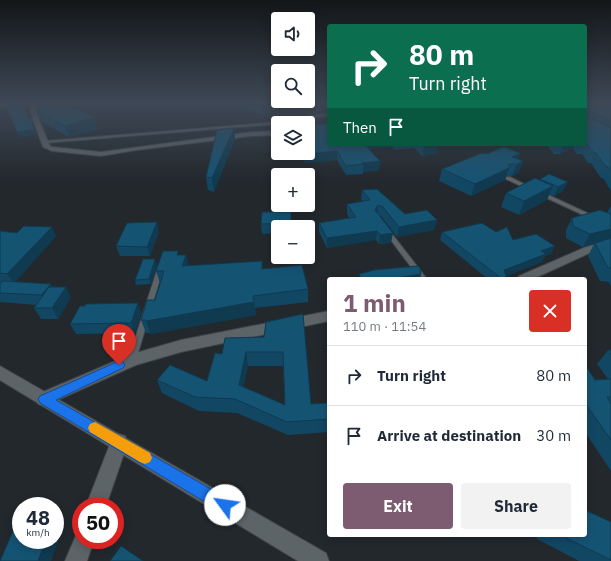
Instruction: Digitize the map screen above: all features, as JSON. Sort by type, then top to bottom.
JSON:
[{"type":"street","points":[[40,129],[47,147],[52,149],[101,154],[243,135],[271,133]]},
{"type":"street","points":[[527,277],[590,248],[611,243]]},
{"type":"street","points":[[44,399],[132,360],[182,346],[327,316]]},
{"type":"street","points":[[0,372],[318,561]]},
{"type":"street","points":[[99,497],[119,442]]},
{"type":"street","points":[[76,561],[81,549]]},
{"type":"lane","points":[[45,142],[202,129]]},
{"type":"lane","points":[[508,178],[611,226]]},
{"type":"lane","points":[[382,224],[422,277]]},
{"type":"lane","points":[[132,360],[163,259]]},
{"type":"building","points":[[16,129],[33,129],[17,132]]},
{"type":"building","points":[[233,129],[212,178],[206,177],[217,130]]},
{"type":"building","points":[[315,129],[327,129],[327,146],[366,146],[380,161],[346,166],[337,151],[315,153]]},
{"type":"building","points":[[587,129],[611,129],[611,171],[608,167],[606,167],[596,153],[593,152],[587,144]]},
{"type":"building","points":[[504,147],[520,153],[512,157],[523,161],[517,164],[509,164],[509,168],[475,184],[442,169],[482,153],[486,154]]},
{"type":"building","points":[[549,174],[568,182],[558,187],[540,179]]},
{"type":"building","points":[[535,178],[553,186],[524,201],[506,193]]},
{"type":"building","points":[[377,189],[405,214],[427,210],[437,220],[399,227],[383,207],[378,205],[375,210],[393,233],[380,235],[377,231],[327,238],[319,223],[356,217],[347,204],[370,200],[362,190]]},
{"type":"building","points":[[600,210],[611,214],[611,229],[590,234],[573,226],[572,218]]},
{"type":"building","points":[[262,212],[291,212],[291,220],[271,220],[271,224],[261,224]]},
{"type":"building","points":[[157,222],[147,247],[116,246],[127,223]]},
{"type":"building","points":[[482,223],[496,232],[507,227],[513,240],[536,234],[555,246],[541,251],[546,254],[504,270],[506,277],[499,277],[442,232]]},
{"type":"building","points":[[24,226],[52,227],[7,274],[0,273],[0,231],[17,233]]},
{"type":"building","points":[[611,238],[611,268],[608,268],[595,243]]},
{"type":"building","points":[[163,251],[178,251],[177,255],[186,255],[182,266],[262,261],[262,269],[302,265],[308,289],[253,296],[254,302],[146,321],[141,320],[147,300],[155,300],[164,271],[156,271]]},
{"type":"building","points":[[143,259],[155,259],[149,279],[135,280]]},
{"type":"building","points":[[418,266],[421,274],[403,277],[360,277],[359,274],[374,270]]},
{"type":"building","points":[[3,281],[51,284],[41,295],[0,293],[0,284]]},
{"type":"building","points":[[49,287],[66,287],[52,308],[34,308]]},
{"type":"building","points":[[138,303],[131,323],[70,324],[80,306],[85,306],[86,304]]},
{"type":"building","points":[[303,314],[311,404],[327,403],[327,419],[287,422],[235,399],[195,397],[157,380],[170,365],[207,381],[215,353],[222,354],[225,338],[264,337],[266,322]],"holes":[[[246,352],[283,352],[285,405],[239,385]]]},
{"type":"building","points":[[587,368],[595,380],[611,379],[611,397],[607,397],[611,404],[611,440],[587,406]]},
{"type":"building","points":[[587,511],[611,522],[611,560],[564,537],[587,537]]},
{"type":"building","points":[[12,533],[12,549],[43,549],[38,561],[0,561]]},
{"type":"building","points":[[124,548],[143,561],[110,561],[119,549]]},
{"type":"slow traffic","points":[[95,428],[145,458]]},
{"type":"route","points":[[119,365],[44,399],[225,505]]}]
